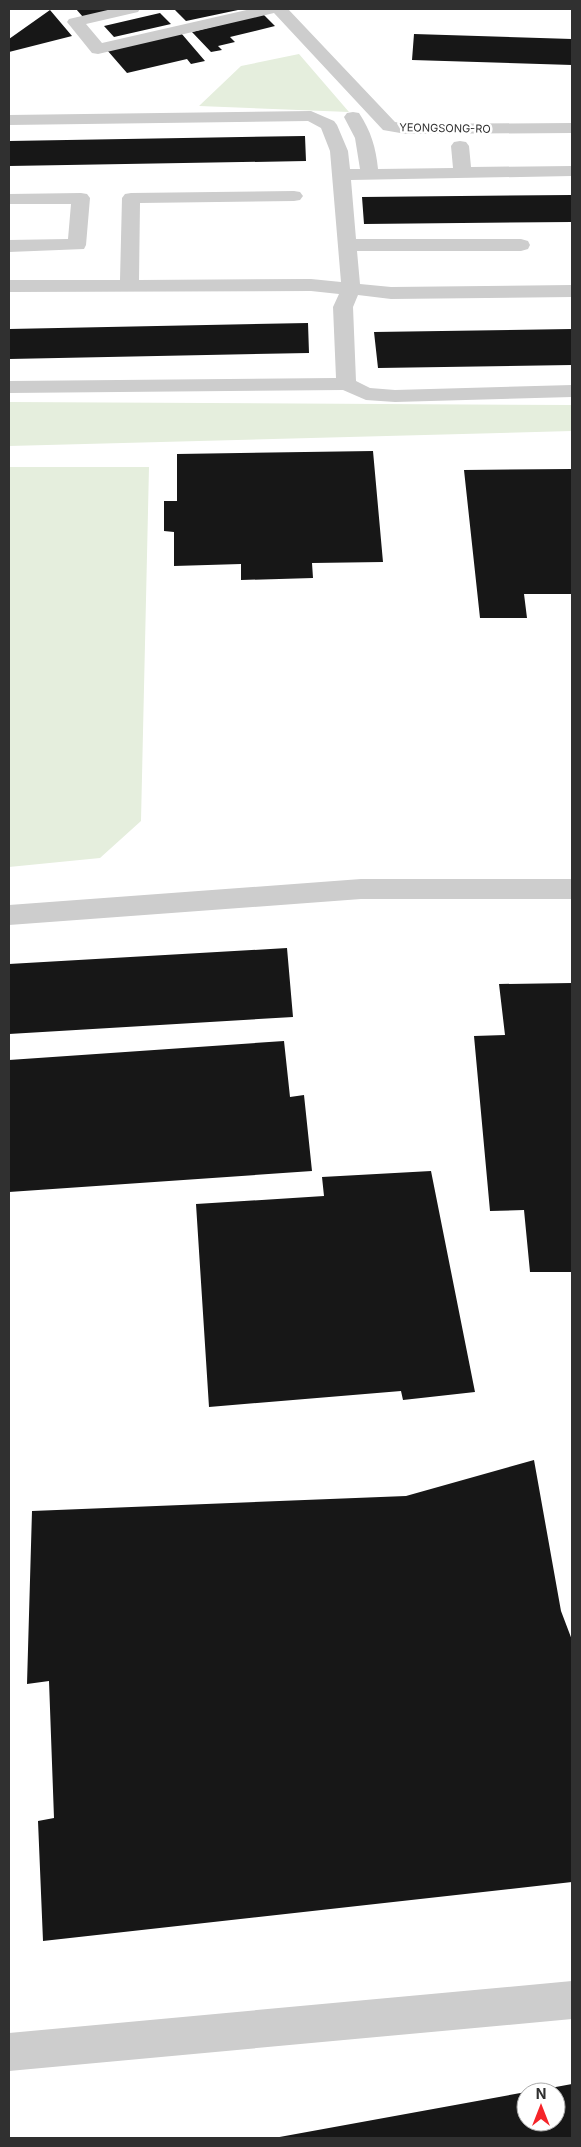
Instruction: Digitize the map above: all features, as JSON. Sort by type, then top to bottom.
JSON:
[{"type":"street","points":[[132,9],[75,22],[98,49],[271,9]]},
{"type":"street","name":"YEONGSONG-RO","points":[[279,9],[389,126],[406,129],[572,128]]},
{"type":"street","points":[[9,120],[311,116],[328,125],[335,137],[339,151],[350,288],[342,306],[346,384]]},
{"type":"street","points":[[353,117],[366,141],[370,174]]},
{"type":"street","points":[[460,146],[463,173]]},
{"type":"street","points":[[341,175],[572,171]]},
{"type":"street","points":[[129,286],[131,198],[294,196]]},
{"type":"street","points":[[9,199],[81,198],[77,245],[9,246]]},
{"type":"street","points":[[346,245],[521,245]]},
{"type":"street","points":[[9,286],[311,285],[391,293],[572,292]]},
{"type":"street","points":[[9,387],[346,384],[366,394],[395,396],[572,391]]},
{"type":"street","points":[[9,916],[361,889],[572,889]]},
{"type":"street","points":[[9,2052],[572,2000]]},
{"type":"green space","points":[[299,54],[349,112],[199,106],[241,66]]},
{"type":"green space","points":[[9,402],[572,405],[572,431],[9,446]]},
{"type":"green space","points":[[9,467],[149,467],[141,821],[100,858],[9,867]]},
{"type":"building","points":[[76,9],[116,9],[83,17]]},
{"type":"building","points":[[50,10],[72,36],[9,52],[9,39]]},
{"type":"building","points":[[175,10],[238,10],[186,21]]},
{"type":"building","points":[[160,13],[171,24],[114,37],[104,26]]},
{"type":"building","points":[[263,14],[275,26],[230,37],[235,42],[218,46],[222,50],[211,52],[192,32]]},
{"type":"building","points":[[181,33],[205,61],[191,64],[187,59],[127,73],[107,50]]},
{"type":"building","points":[[414,34],[572,39],[572,65],[412,60]]},
{"type":"building","points":[[305,136],[306,161],[9,166],[9,141]]},
{"type":"building","points":[[572,195],[572,222],[364,224],[362,197]]},
{"type":"building","points":[[308,323],[309,353],[9,359],[9,329]]},
{"type":"building","points":[[572,329],[572,365],[378,368],[374,332]]},
{"type":"building","points":[[373,451],[383,562],[312,563],[313,578],[241,580],[241,564],[174,566],[174,532],[164,531],[164,501],[177,501],[177,454]]},
{"type":"building","points":[[572,469],[572,594],[524,594],[527,618],[480,618],[464,470]]},
{"type":"building","points":[[287,948],[293,1017],[9,1034],[9,964]]},
{"type":"building","points":[[572,983],[572,1272],[530,1272],[524,1210],[490,1211],[474,1036],[505,1035],[499,984]]},
{"type":"building","points":[[284,1041],[290,1097],[304,1095],[312,1171],[9,1192],[9,1060]]},
{"type":"building","points":[[431,1171],[475,1392],[403,1400],[401,1391],[209,1407],[196,1204],[324,1196],[322,1177]]},
{"type":"building","points":[[534,1460],[561,1611],[572,1640],[572,1882],[43,1941],[38,1821],[54,1818],[49,1681],[27,1684],[32,1511],[406,1496]]},
{"type":"building","points":[[572,2084],[572,2138],[274,2138],[516,2094],[516,2132],[566,2132],[566,2085]]}]
